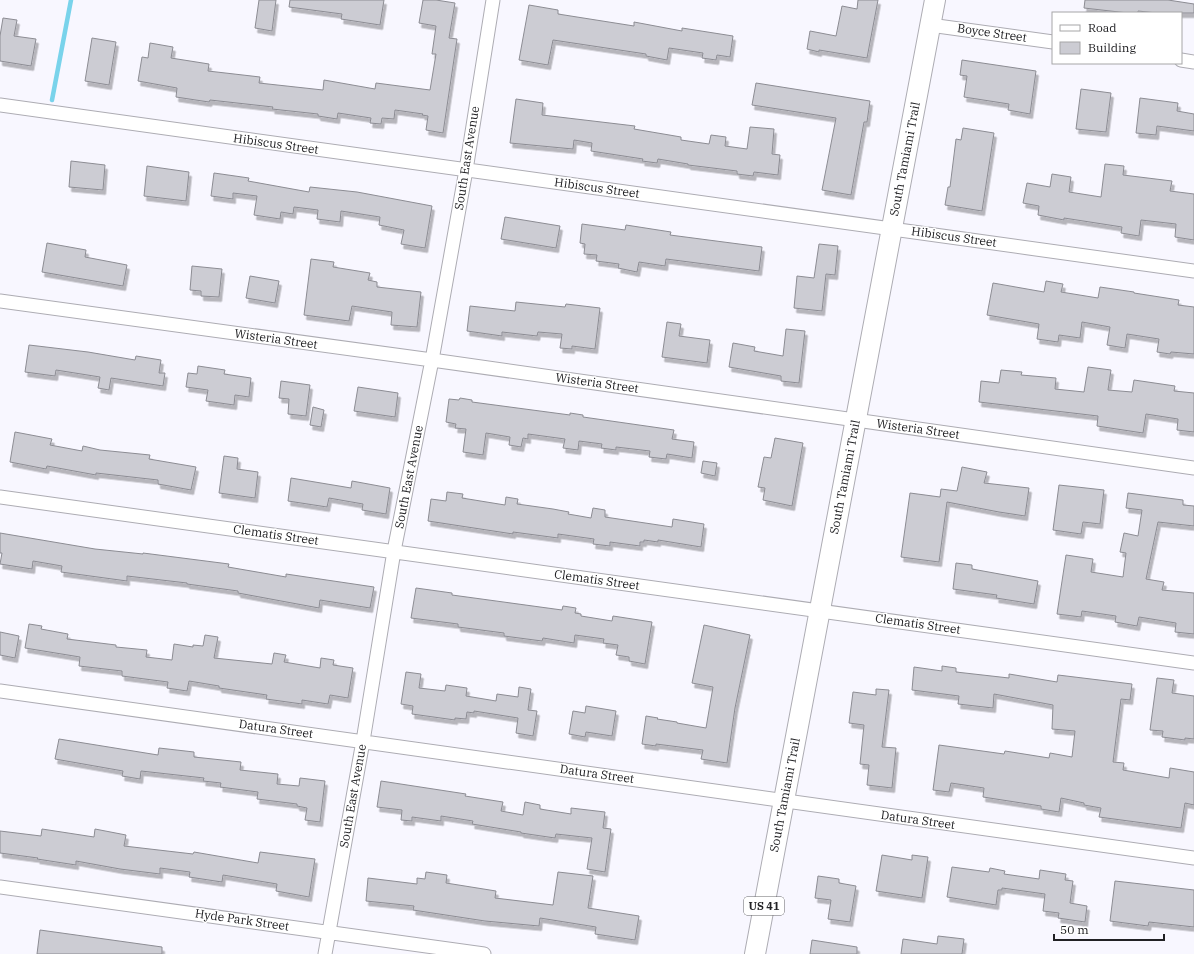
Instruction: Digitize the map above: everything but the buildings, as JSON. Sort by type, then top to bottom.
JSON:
[{"type":"main road","name":"South Tamiami Trail","points":[[756,954],[935,0]]},
{"type":"street","name":"South East Avenue","points":[[325,954],[363,741],[394,551],[432,360],[466,170],[493,0]]},
{"type":"street","name":"Boyce Street","points":[[930,24],[1052,42]]},
{"type":"street","points":[[1182,60],[1194,62]]},
{"type":"street","name":"Hibiscus Street","points":[[0,105],[1194,271]]},
{"type":"street","name":"Wisteria Street","points":[[0,301],[432,360],[1194,468]]},
{"type":"street","name":"Clematis Street","points":[[0,497],[1194,663]]},
{"type":"street","name":"Datura Street","points":[[0,691],[1194,858]]},
{"type":"street","name":"Hyde Park Street","points":[[0,887],[484,954]]},
{"type":"waterway","points":[[52,100],[71,0]]}]
